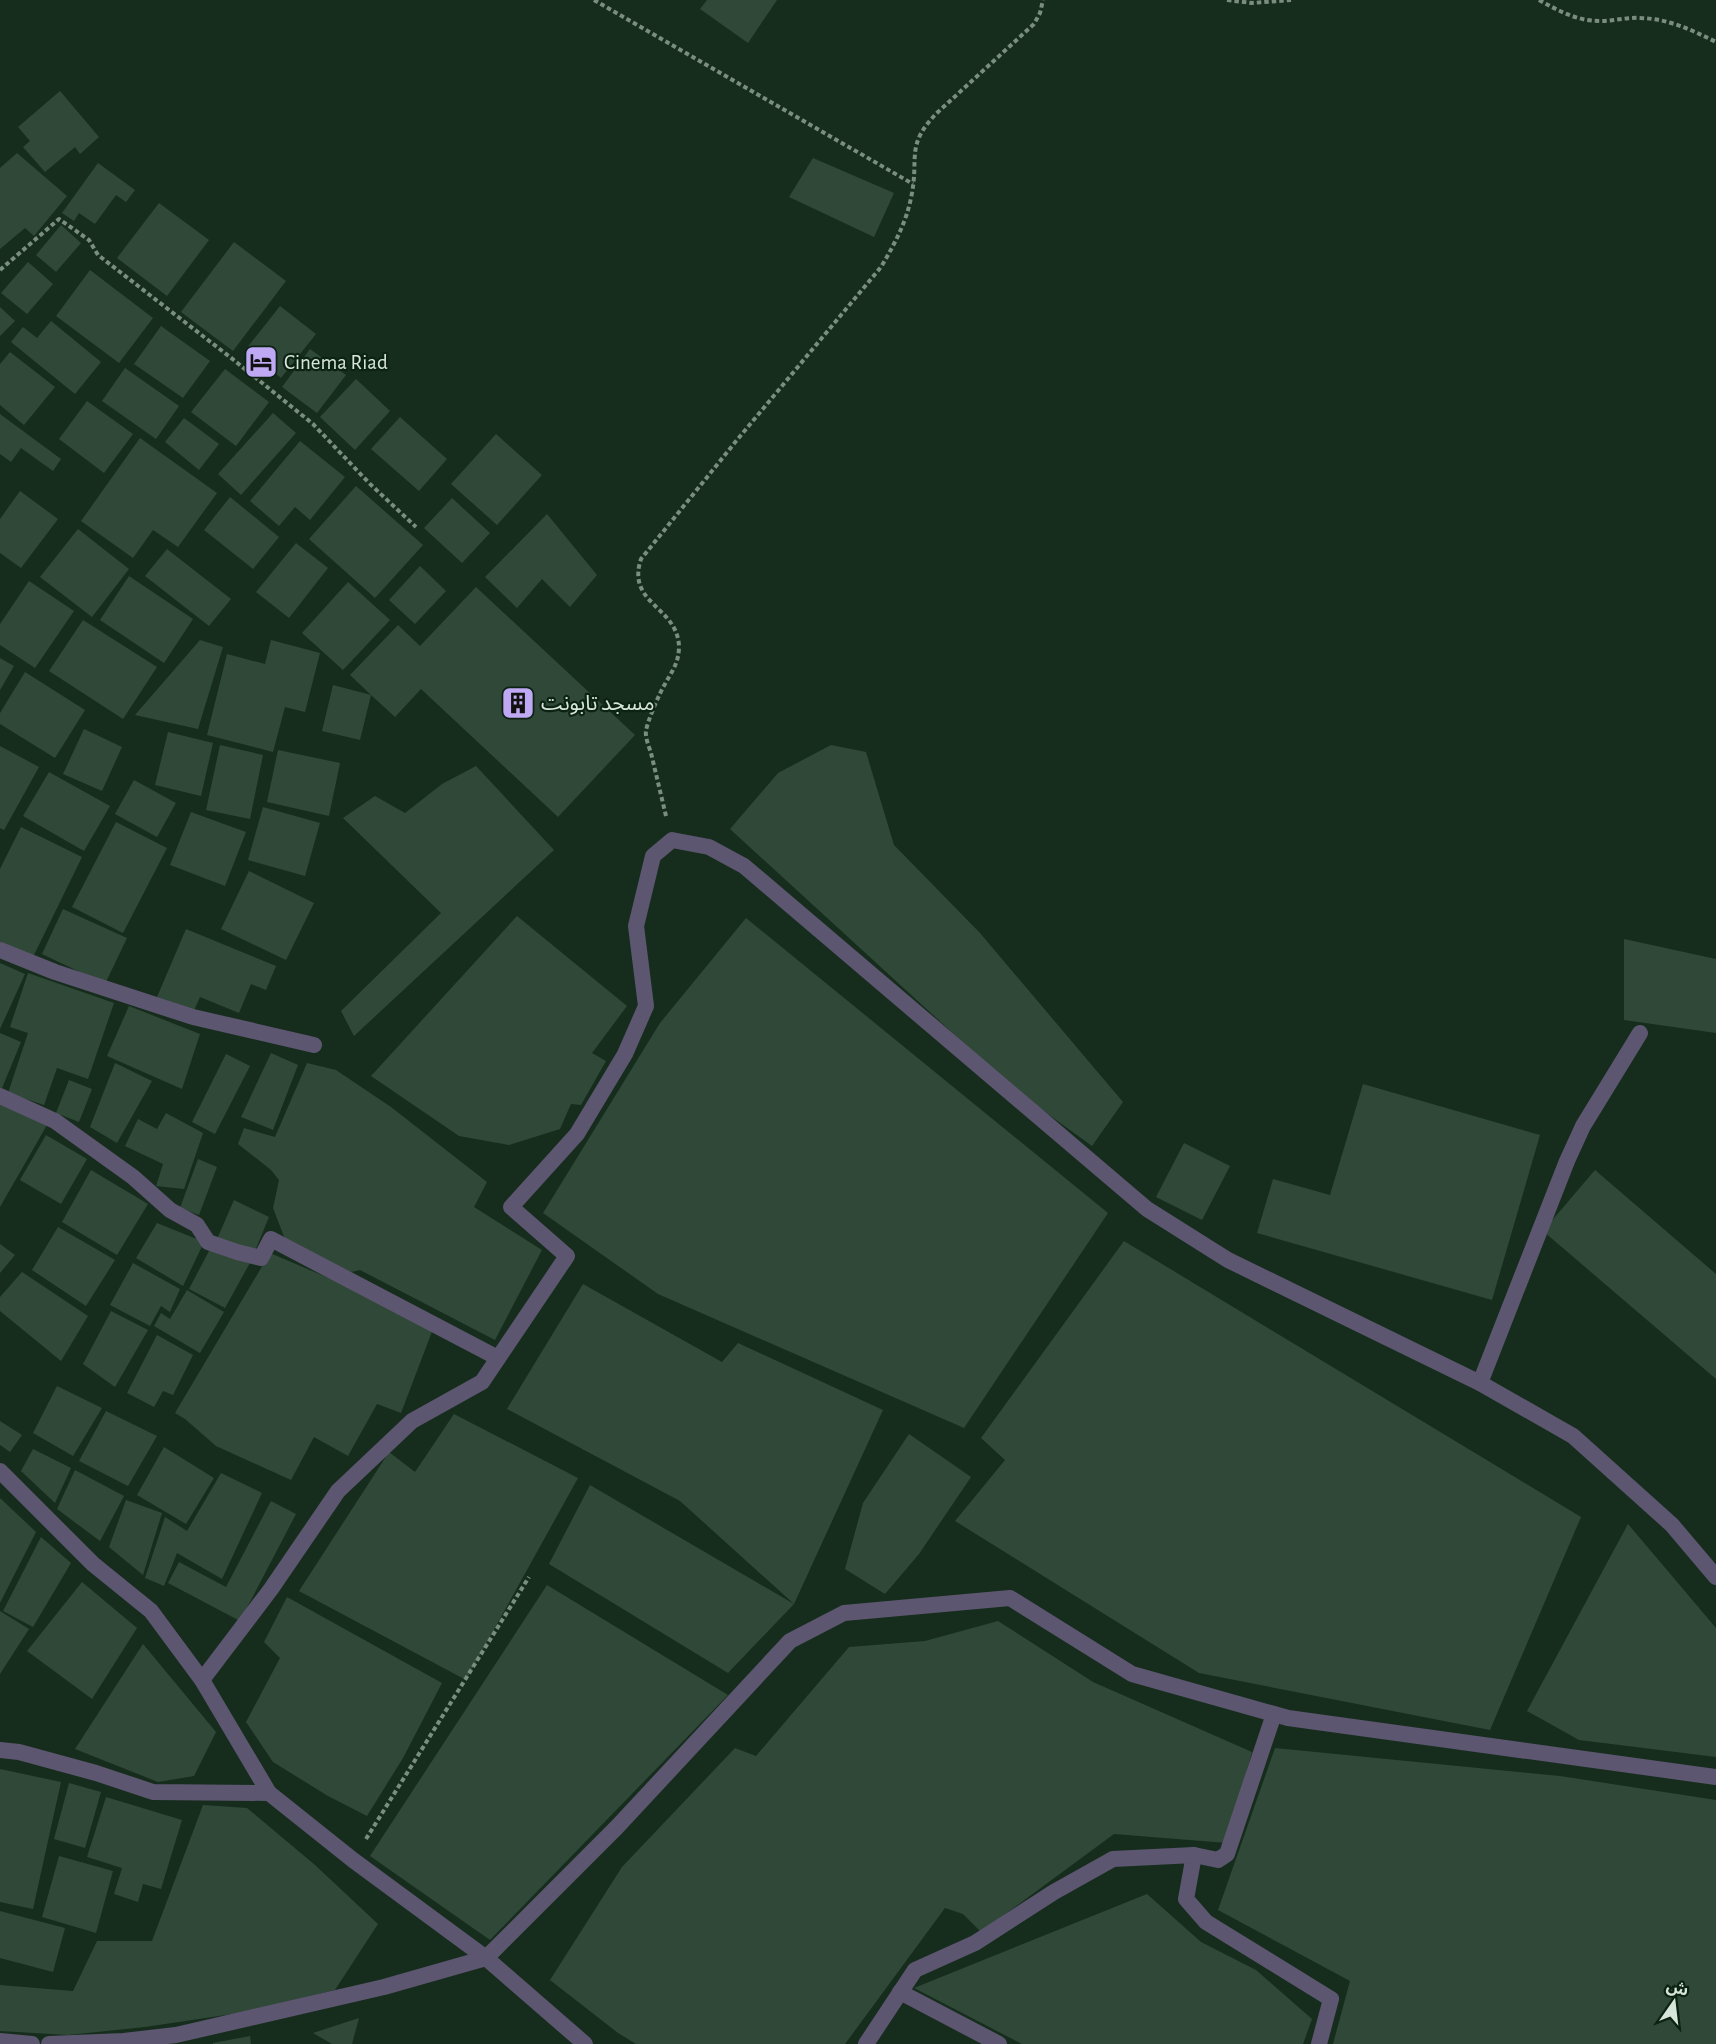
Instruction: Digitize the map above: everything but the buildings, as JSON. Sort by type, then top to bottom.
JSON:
[{"type":"street","points":[[202,1680],[271,1590],[338,1491],[412,1421],[482,1382],[567,1256],[511,1208],[577,1134],[629,1045],[646,1006],[636,926],[653,856],[672,840],[709,847],[744,866],[1147,1209],[1228,1260],[1480,1383],[1573,1436],[1672,1525],[1716,1577]]},
{"type":"street","points":[[0,950],[55,972],[193,1017],[315,1045]]},
{"type":"street","points":[[1480,1383],[1567,1161],[1583,1126],[1640,1033]]},
{"type":"street","points":[[0,1096],[55,1121],[133,1177],[170,1210],[197,1225],[208,1242],[261,1258],[271,1239],[498,1358]]},
{"type":"street","points":[[0,1471],[93,1564],[152,1611],[202,1680],[269,1793],[353,1860],[486,1958],[585,2044]]},
{"type":"street","points":[[49,2044],[124,2041],[176,2035],[384,1987],[486,1958],[617,1827],[790,1641],[844,1613],[1010,1598],[1132,1674],[1288,1718],[1716,1777]]},
{"type":"street","points":[[866,2044],[915,1970],[975,1943],[1054,1892],[1113,1858],[1194,1855],[1218,1860],[1227,1854],[1274,1714]]},
{"type":"street","points":[[0,1750],[19,1752],[85,1770],[153,1792],[269,1793]]},
{"type":"street","points":[[1194,1855],[1186,1899],[1206,1922],[1331,1999],[1318,2044]]},
{"type":"street","points":[[900,1992],[999,2044]]},
{"type":"street","points":[[0,2040],[32,2044]]},
{"type":"path","points":[[594,0],[913,184]]},
{"type":"path","points":[[672,840],[645,732],[665,684],[673,673],[679,646],[672,623],[641,591],[638,570],[641,559],[881,267],[896,243],[906,217],[913,184],[914,152],[918,137],[927,123],[1034,24],[1043,0]]},
{"type":"path","points":[[1227,0],[1252,3],[1291,0]]},
{"type":"path","points":[[1539,0],[1558,12],[1579,19],[1600,21],[1642,18],[1664,21],[1686,27],[1716,42]]},
{"type":"path","points":[[0,270],[59,219],[89,240],[98,255],[313,424],[369,483],[416,527]]},
{"type":"path","points":[[353,1860],[528,1577]]},
{"type":"place","name":"Cinema Riad","points":[[261,362]]},
{"type":"place","name":"مسجد تابونت","points":[[518,703]]}]
